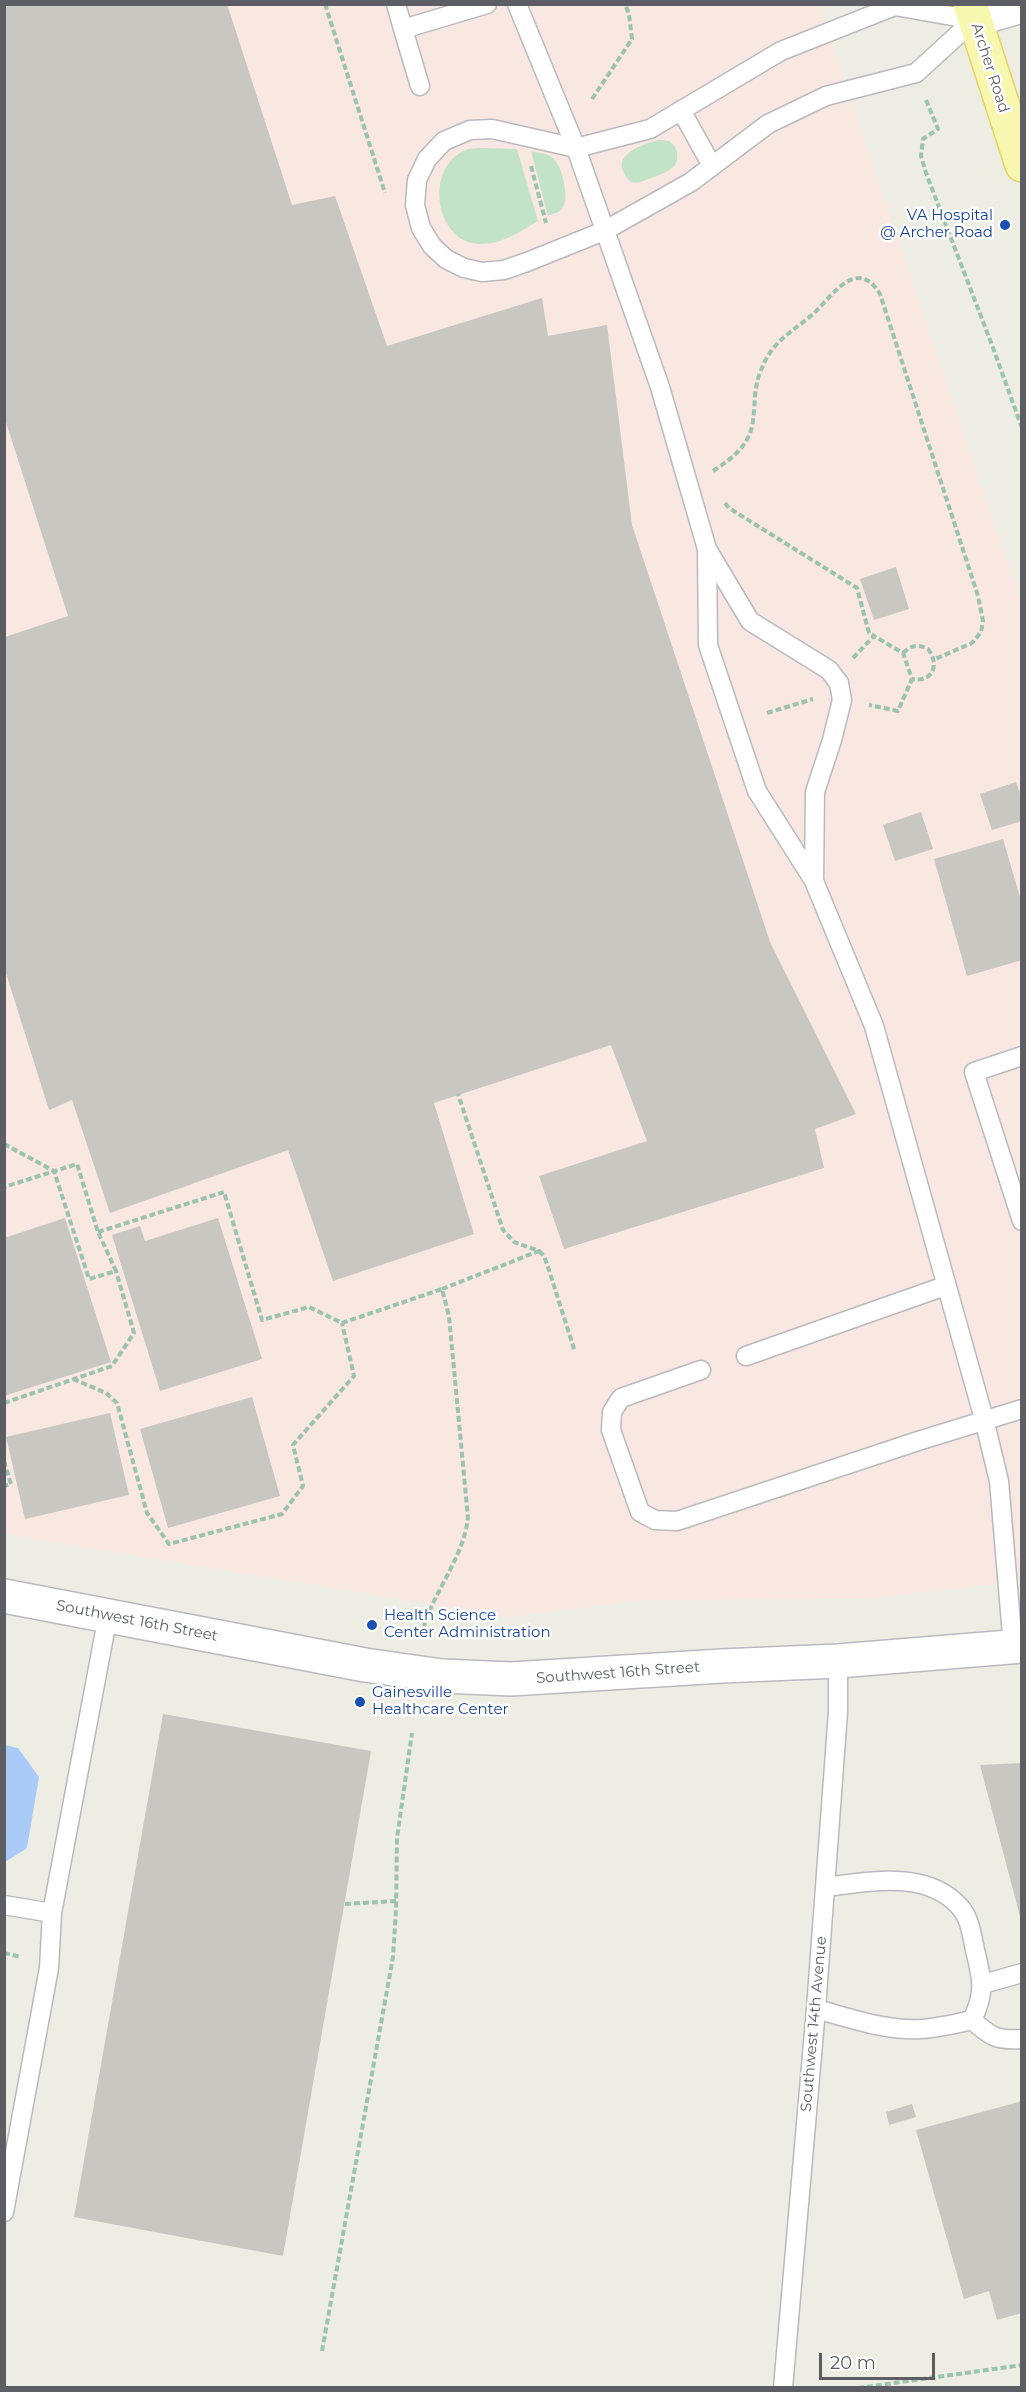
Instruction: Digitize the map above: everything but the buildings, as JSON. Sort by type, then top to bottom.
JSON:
[{"type":"main road","name":"Archer Road","points":[[972,12],[1022,165]]},
{"type":"street","points":[[972,12],[1022,6]]},
{"type":"street","name":"Southwest 16th Street","points":[[4,1596],[365,1665],[442,1676],[511,1679],[838,1661],[1017,1646]]},
{"type":"lane","points":[[396,4],[420,86]]},
{"type":"lane","points":[[403,29],[487,4]]},
{"type":"lane","points":[[517,4],[576,148],[660,387],[707,549],[750,621],[829,670],[839,683],[842,700],[815,792],[814,881]]},
{"type":"lane","points":[[895,6],[972,12],[916,73],[826,96],[768,124],[691,182],[604,231],[504,270],[482,272],[464,268],[446,260],[432,246],[421,228],[415,205],[417,180],[427,159],[444,141],[470,130],[492,129],[576,148],[650,129],[781,51],[895,6]]},
{"type":"lane","points":[[681,110],[712,166]]},
{"type":"lane","points":[[707,549],[708,645],[757,791],[814,881],[874,1026],[984,1419],[999,1481],[1017,1646]]},
{"type":"lane","points":[[1022,1056],[974,1072],[1022,1221]]},
{"type":"lane","points":[[746,1356],[945,1286]]},
{"type":"lane","points":[[701,1370],[621,1398],[612,1412],[611,1430],[640,1512],[655,1520],[677,1521],[984,1419],[1022,1409]]},
{"type":"lane","points":[[4,2212],[49,1968],[52,1913],[108,1615]]},
{"type":"lane","name":"Southwest 14th Avenue","points":[[783,2388],[816,2009],[838,1712],[838,1661]]},
{"type":"lane","points":[[825,1887],[898,1881],[923,1884],[945,1894],[961,1908],[971,1930],[983,1984],[981,2002],[972,2020]]},
{"type":"lane","points":[[4,1905],[52,1913]]},
{"type":"lane","points":[[983,1984],[1022,1973]]},
{"type":"lane","points":[[816,2009],[897,2028],[922,2029],[972,2020]]},
{"type":"lane","points":[[972,2020],[991,2037],[1005,2041],[1022,2039]]},
{"type":"path","points":[[325,4],[385,194]]},
{"type":"path","points":[[592,99],[632,39],[629,14],[625,4]]},
{"type":"path","points":[[924,95],[938,129],[923,139],[921,156],[926,173],[1022,428]]},
{"type":"path","points":[[530,164],[547,225]]},
{"type":"path","points":[[716,481],[713,471],[739,452],[751,432],[757,382],[766,359],[782,338],[812,315],[829,295],[846,282],[868,281],[875,286],[880,294],[948,502],[978,596],[983,621],[981,632],[972,643],[935,659]]},
{"type":"path","points":[[723,501],[729,508],[857,588],[869,633],[903,653],[912,679],[898,711],[861,704]]},
{"type":"path","points":[[849,663],[874,636]]},
{"type":"path","points":[[903,653],[912,646],[918,645],[928,649],[935,659],[934,670],[927,678],[912,679]]},
{"type":"path","points":[[767,713],[822,696]]},
{"type":"path","points":[[458,1094],[502,1230],[514,1242],[539,1251],[544,1256],[575,1352]]},
{"type":"path","points":[[4,1144],[54,1171],[89,1279],[116,1271]]},
{"type":"path","points":[[4,1187],[77,1164],[98,1233],[116,1271],[134,1333],[112,1366],[4,1403]]},
{"type":"path","points":[[98,1233],[224,1192],[262,1320],[309,1307],[342,1323],[442,1289],[539,1251]]},
{"type":"path","points":[[424,1626],[433,1600],[459,1553],[468,1518],[449,1316],[442,1289]]},
{"type":"path","points":[[73,1379],[106,1393],[117,1404],[147,1513],[169,1545],[282,1514],[303,1486],[293,1445],[354,1376],[342,1323]]},
{"type":"path","points":[[4,1461],[11,1484],[4,1486]]},
{"type":"path","points":[[322,2351],[389,1980],[396,1901],[397,1838],[412,1733]]},
{"type":"path","points":[[345,1904],[396,1901]]},
{"type":"path","points":[[4,1953],[26,1958]]},
{"type":"path","points":[[858,2388],[1022,2365]]},
{"type":"shaded area","points":[[4,5],[819,5],[1021,603],[1021,1581],[866,1599],[644,1600],[507,1617],[5,1534]]},
{"type":"green space","points":[[658,140],[668,141],[674,146],[677,162],[655,177],[637,183],[631,182],[624,173],[623,159],[634,149]]},
{"type":"green space","points":[[517,149],[538,221],[505,239],[483,244],[467,242],[454,233],[445,220],[440,205],[440,188],[443,173],[452,159],[466,150]]},
{"type":"green space","points":[[531,151],[553,158],[562,175],[565,191],[564,205],[560,211],[548,216]]},
{"type":"water","points":[[5,1745],[18,1748],[39,1777],[27,1848],[5,1862]]},
{"type":"place","name":"VA Hospital @ Archer Road","points":[[1005,225]]},
{"type":"place","name":"Health Science Center Administration","points":[[372,1625]]},
{"type":"place","name":"Gainesville Healthcare Center","points":[[360,1702]]}]
